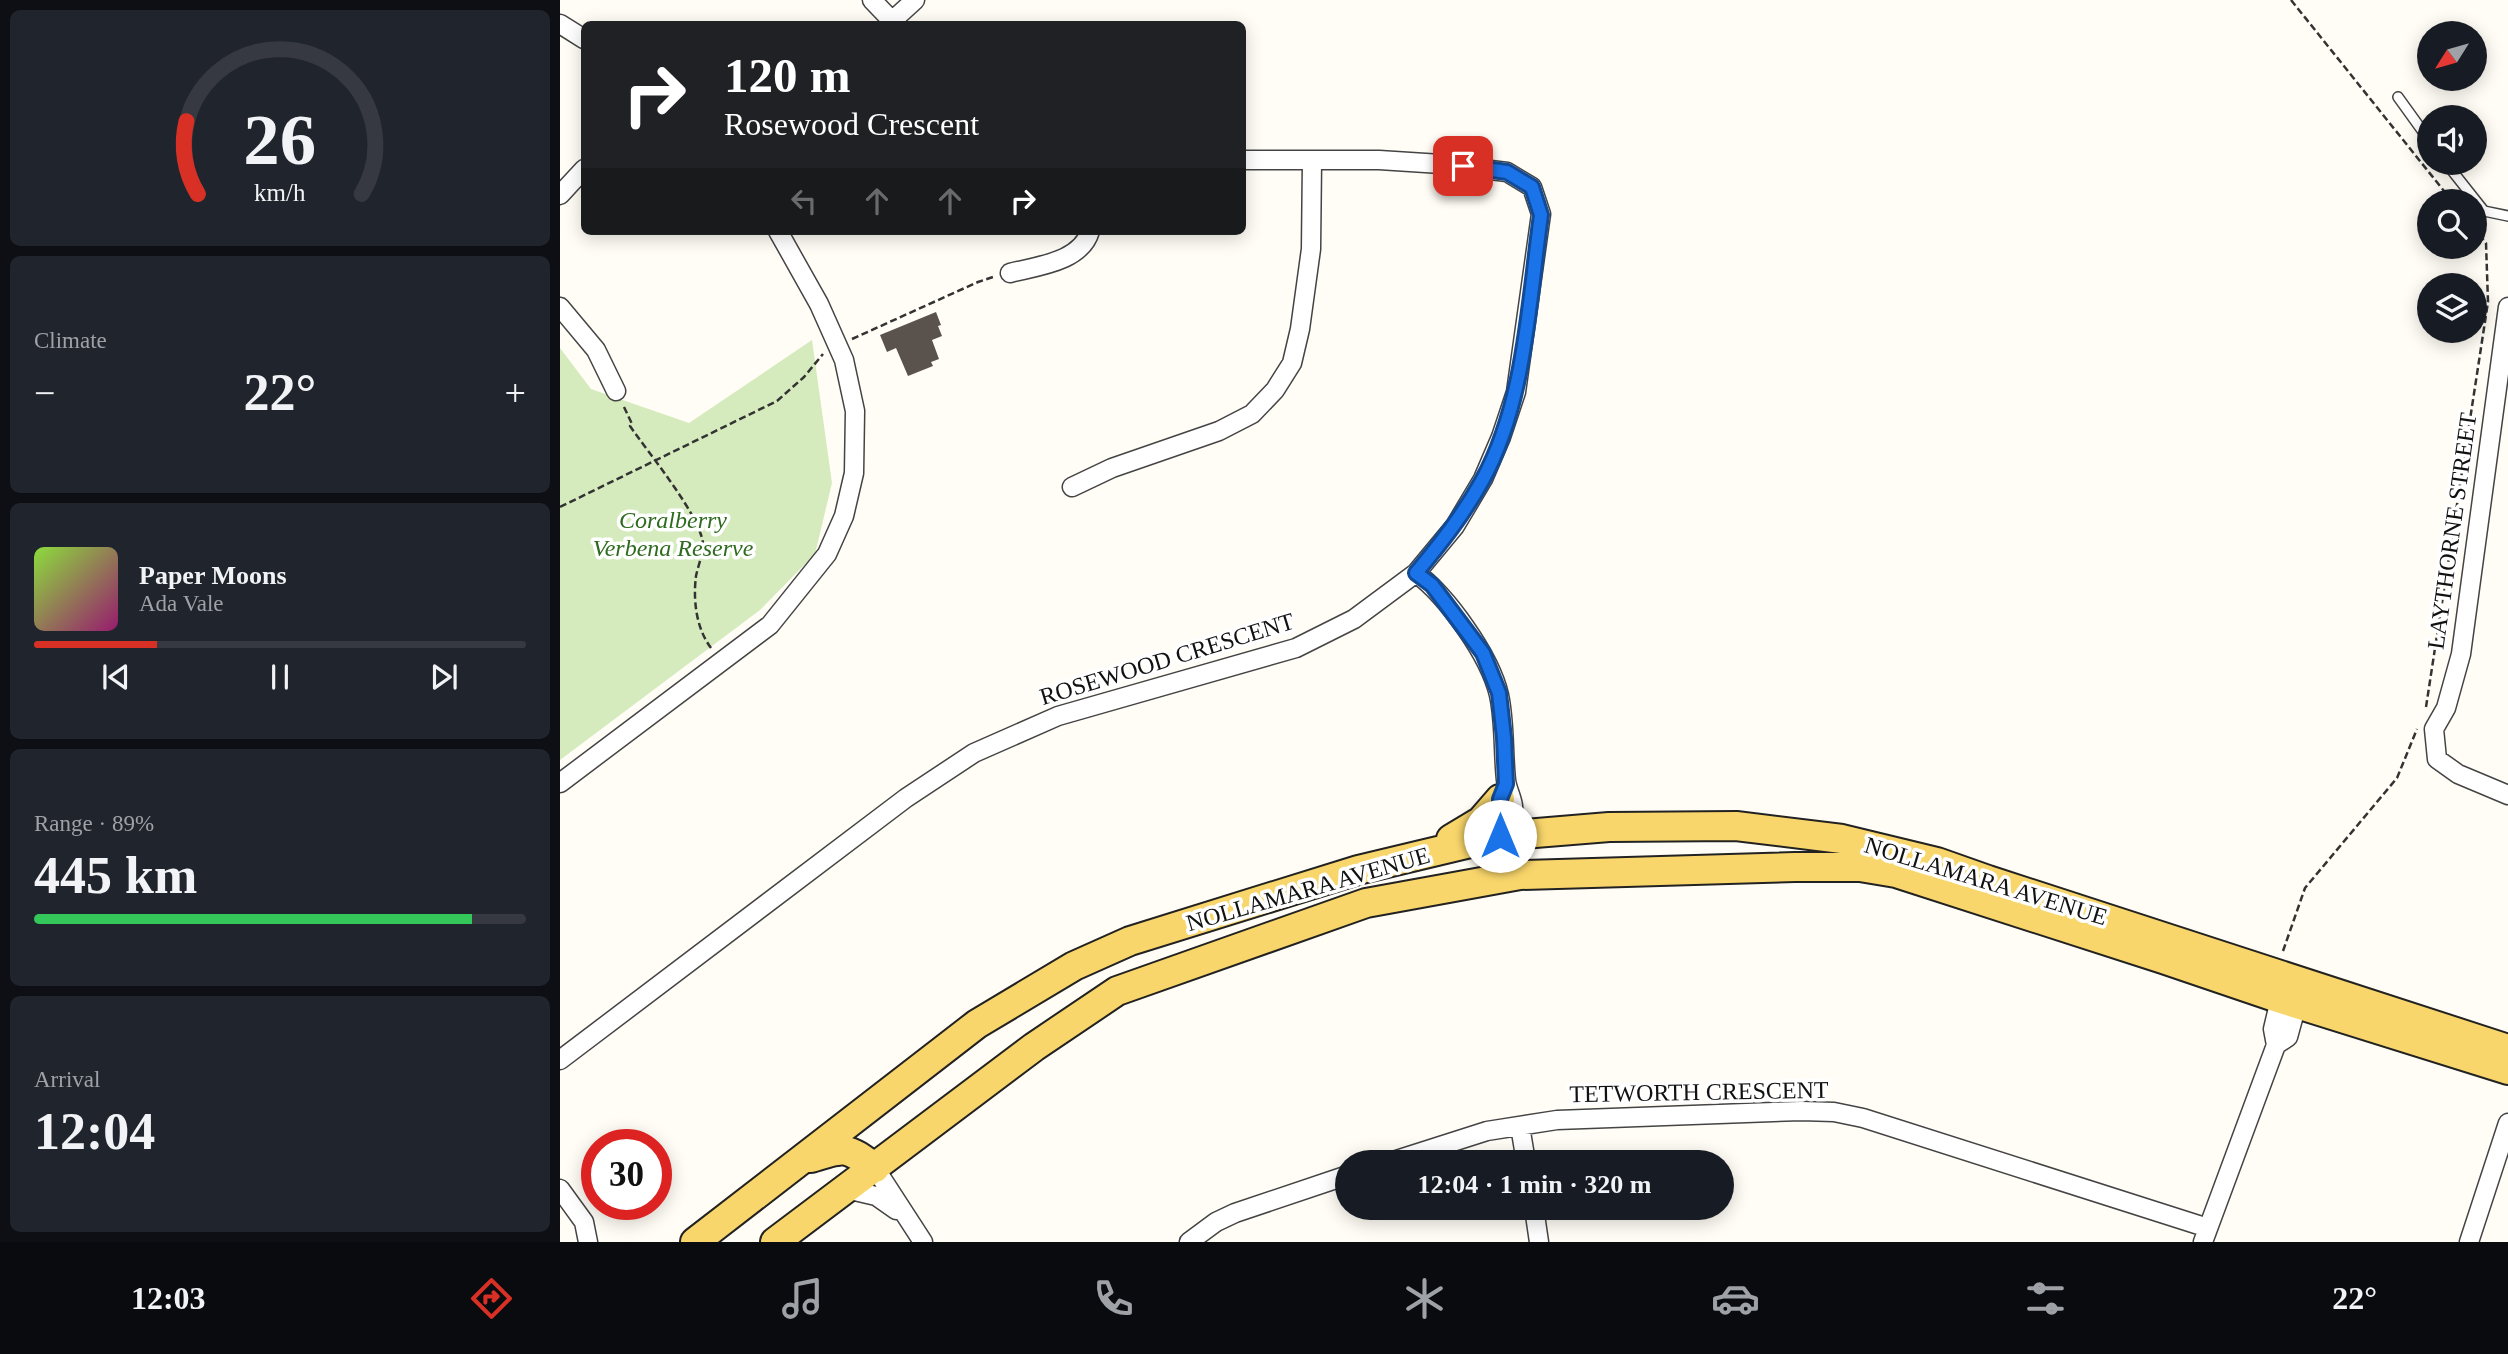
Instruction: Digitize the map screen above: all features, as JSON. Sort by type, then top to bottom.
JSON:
[{"type":"main road","points":[[1424,854],[1481,821],[1506,795],[1528,817],[1561,831]]},
{"type":"main road","points":[[1717,826],[1793,845],[1795,867]]},
{"type":"main road","name":"NOLLAMARA AVENUE","points":[[695,1242],[977,1024],[1074,966],[1130,941],[1357,870],[1507,835],[1609,827],[1736,826],[1842,839],[1937,862],[2289,984],[2508,1070]]},
{"type":"main road","name":"NOLLAMARA AVENUE","points":[[775,1242],[1034,1047],[1117,992],[1366,903],[1513,875],[1795,867],[1860,867],[1896,873],[2163,958],[2289,984],[2508,1049]]},
{"type":"main road","points":[[800,1161],[840,1149],[853,1152],[875,1168]]},
{"type":"street","points":[[872,0],[891,21]]},
{"type":"street","points":[[895,21],[915,0]]},
{"type":"street","points":[[560,24],[581,37]]},
{"type":"street","points":[[1072,487],[1112,468],[1219,431],[1252,414],[1275,390],[1292,363],[1300,329],[1311,249],[1312,161],[1246,160]]},
{"type":"street","name":"ROSEWOOD CRESCENT","points":[[560,1059],[906,797],[974,753],[1058,716],[1296,648],[1353,619],[1416,573],[1455,526],[1483,479],[1501,437],[1516,393],[1541,215],[1532,187],[1507,172],[1441,163],[1312,161]]},
{"type":"street","points":[[560,195],[581,172]]},
{"type":"street","points":[[560,783],[770,625],[827,554],[844,516],[853,473],[855,411],[844,360],[819,304],[780,235]]},
{"type":"street","points":[[1010,273],[1068,256],[1087,242],[1089,235]]},
{"type":"street","points":[[560,307],[596,350],[616,391]]},
{"type":"street","name":"LAYTHORNE STREET","points":[[2508,307],[2461,654],[2446,708],[2434,729],[2437,759],[2458,774],[2508,795]]},
{"type":"street","points":[[1416,573],[1432,585],[1483,653],[1499,693],[1504,738],[1507,835],[1513,875]]},
{"type":"street","points":[[2205,1235],[2276,1045],[2288,1037],[2289,984]]},
{"type":"street","name":"TETWORTH CRESCENT","points":[[1428,1150],[1488,1131],[1557,1120],[1834,1112],[1863,1118],[2205,1235]]},
{"type":"street","points":[[2469,1242],[2508,1123]]},
{"type":"street","points":[[1520,1126],[1524,1150]]},
{"type":"street","points":[[875,1168],[923,1242]]},
{"type":"street","points":[[1189,1242],[1216,1222],[1235,1213],[1335,1179]]},
{"type":"street","points":[[560,1189],[584,1222],[588,1242]]},
{"type":"street","points":[[846,1189],[876,1196],[905,1217]]},
{"type":"street","points":[[1536,1220],[1539,1242]]},
{"type":"lane","points":[[2398,97],[2417,123]]},
{"type":"lane","points":[[2456,175],[2484,211],[2508,216]]},
{"type":"path","points":[[2291,0],[2442,189]]},
{"type":"path","points":[[2426,706],[2488,302],[2487,259]]},
{"type":"path","points":[[852,339],[978,282],[1010,273]]},
{"type":"path","points":[[560,507],[777,401],[804,377],[828,349]]},
{"type":"path","points":[[616,391],[632,424],[630,426],[687,507],[703,544],[696,578],[695,610],[706,641],[721,662]]},
{"type":"path","points":[[2289,984],[2305,888],[2397,778],[2421,718]]},
{"type":"green space","name":"Coralberry Verbena Reserve","points":[[812,340],[832,483],[815,554],[760,610],[560,760],[560,348],[591,389],[689,423]]},
{"type":"building","points":[[936,312],[942,336],[932,340],[939,359],[931,362],[933,366],[908,376],[896,348],[887,352],[880,335]]},
{"type":"route","points":[[1463,166],[1507,172],[1532,187],[1541,215],[1516,393],[1501,437],[1483,479],[1455,526],[1416,573],[1432,585],[1483,653],[1499,693],[1506,784],[1500,799],[1500,836]]}]
